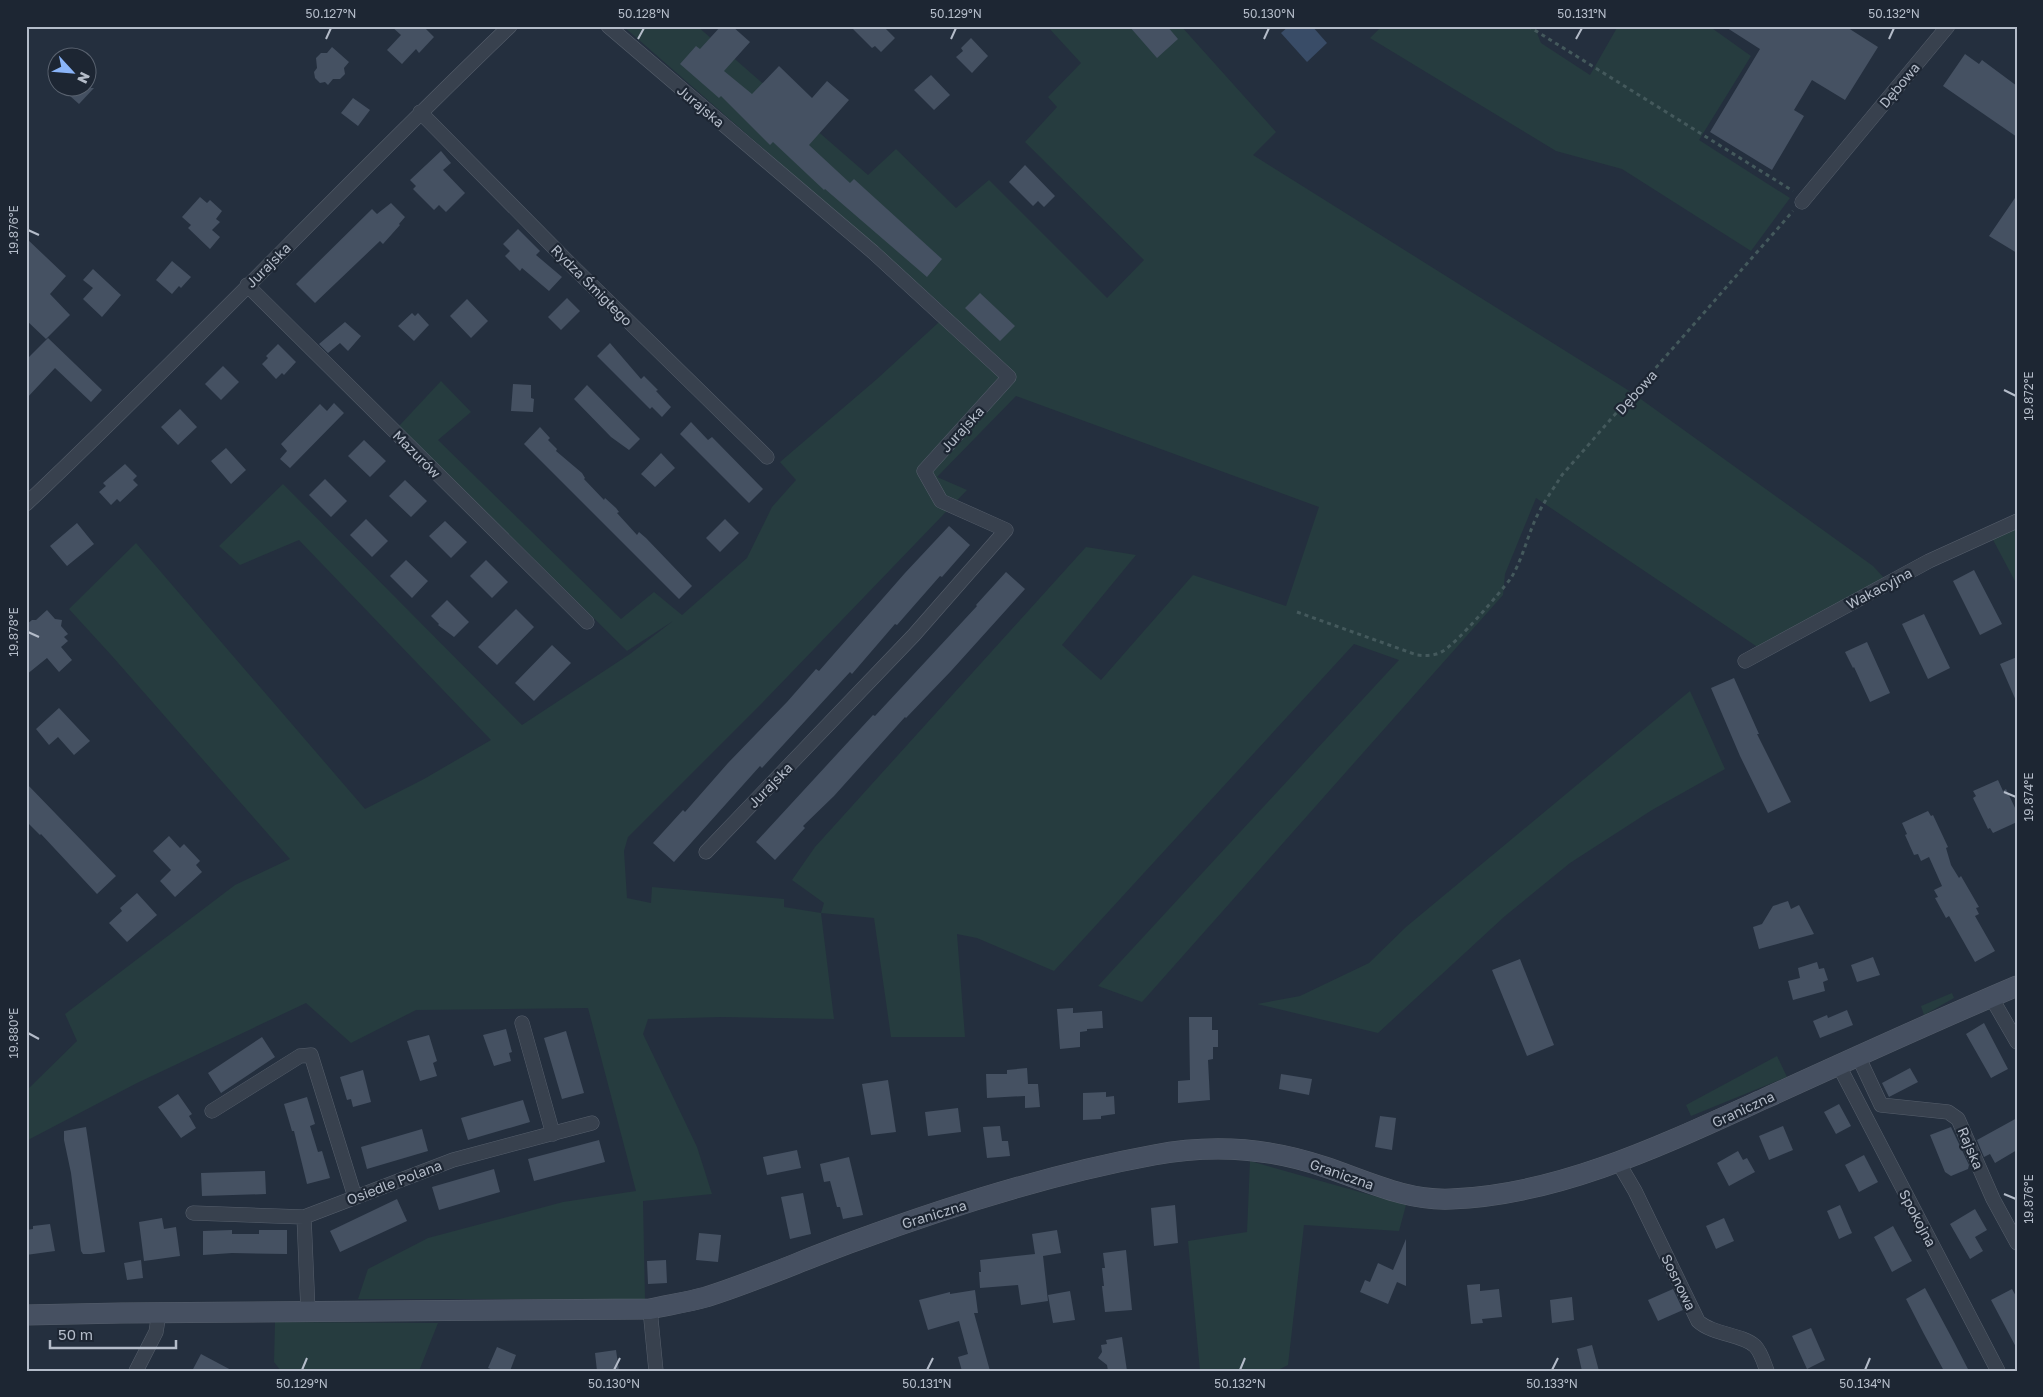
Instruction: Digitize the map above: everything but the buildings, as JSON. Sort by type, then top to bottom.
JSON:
[{"type":"street","name":"Jurajska","points":[[26,504],[108,427],[420,112],[510,26]]},
{"type":"street","name":"Jurajska","points":[[608,26],[873,252],[1009,377],[924,471],[941,501],[1006,530],[914,634],[706,852]]},
{"type":"street","name":"Dębowa","points":[[1803,200],[1948,26]]},
{"type":"street","name":"Rydza Śmigłego","points":[[420,112],[570,264],[766,457]]},
{"type":"street","name":"Mazurów","points":[[247,285],[587,622]]},
{"type":"street","name":"Wakacyjna","points":[[1745,661],[1929,561],[2017,521]]},
{"type":"street","name":"Graniczna","points":[[26,1315],[650,1309],[708,1296],[884,1230],[985,1198],[1079,1172],[1162,1153],[1208,1149],[1265,1152],[1325,1167],[1402,1194],[1430,1199],[1445,1200],[1485,1197],[1547,1183],[1618,1162],[1677,1139],[1838,1064],[2017,986]]},
{"type":"street","points":[[1991,997],[2017,1042]]},
{"type":"street","points":[[522,1023],[553,1134]]},
{"type":"street","points":[[212,1111],[300,1056],[311,1056],[355,1197]]},
{"type":"street","name":"Rajska","points":[[1858,1056],[1881,1105],[1948,1112],[1958,1120],[1993,1199],[2017,1243]]},
{"type":"street","name":"Spokojna","points":[[1838,1064],[1998,1371]]},
{"type":"street","name":"Osiedle Polana","points":[[193,1213],[304,1217],[453,1160],[592,1123]]},
{"type":"street","name":"Sosnowa","points":[[1618,1162],[1635,1191],[1698,1321],[1712,1330],[1751,1343],[1756,1348],[1768,1371]]},
{"type":"street","points":[[304,1217],[308,1311]]},
{"type":"street","points":[[650,1309],[656,1371]]},
{"type":"street","points":[[136,1371],[156,1332],[159,1313]]},
{"type":"path","points":[[1528,26],[1803,200]]},
{"type":"path","name":"Dębowa","points":[[1297,612],[1417,655],[1435,654],[1450,646],[1511,577],[1521,558],[1534,523],[1562,475],[1803,200]]},
{"type":"green space","points":[[623,26],[697,26],[868,175],[896,149],[956,208],[989,180],[1107,298],[1144,260],[1025,142],[1057,107],[1048,97],[1081,63],[1047,26],[1181,26],[1276,132],[1253,155],[1631,392],[1873,566],[1885,579],[1759,648],[1536,498],[1505,574],[1503,595],[1142,1002],[1098,986],[1399,660],[1354,644],[1054,971],[977,938],[957,934],[965,1037],[891,1037],[874,918],[821,913],[834,1019],[722,1017],[648,1019],[643,1034],[697,1147],[712,1194],[643,1201],[645,1299],[358,1299],[368,1269],[428,1238],[563,1202],[636,1191],[588,1008],[416,1010],[351,1043],[306,1003],[137,1083],[26,1141],[26,1091],[77,1041],[65,1014],[235,885],[290,859],[69,609],[136,543],[365,809],[424,779],[491,740],[299,540],[240,565],[219,546],[283,484],[522,725],[630,654],[673,621],[627,651],[399,426],[441,381],[471,412],[438,440],[621,619],[654,592],[682,615],[747,558],[772,507],[796,480],[780,462],[877,379],[950,312]],"holes":[[[1016,396],[1319,507],[1286,606],[1193,575],[1101,680],[1062,645],[1136,555],[1086,547],[815,847],[792,880],[824,903],[821,913],[784,907],[784,899],[652,887],[651,903],[627,898],[624,851],[628,837],[763,702],[967,490],[937,477]]]},
{"type":"green space","points":[[1382,26],[1534,26],[1541,43],[1590,75],[1618,26],[1709,26],[1751,56],[1699,140],[1790,198],[1751,251],[1622,169],[1556,151],[1370,38]]},
{"type":"green space","points":[[2017,528],[2017,585],[1991,536]]},
{"type":"green space","points":[[1690,691],[1725,769],[1652,810],[1570,863],[1505,916],[1378,1033],[1257,1004],[1300,996],[1369,963],[1406,927]]},
{"type":"green space","points":[[1952,993],[1954,998],[1924,1015],[1921,1006]]},
{"type":"green space","points":[[1777,1056],[1787,1077],[1691,1116],[1686,1105]]},
{"type":"green space","points":[[1250,1161],[1406,1205],[1399,1231],[1304,1225],[1288,1365],[1276,1371],[1200,1371],[1188,1241],[1247,1232]]},
{"type":"green space","points":[[275,1322],[438,1323],[419,1371],[281,1371],[274,1362]]},
{"type":"water","points":[[1289,26],[1312,26],[1327,43],[1307,62],[1281,33]]}]
